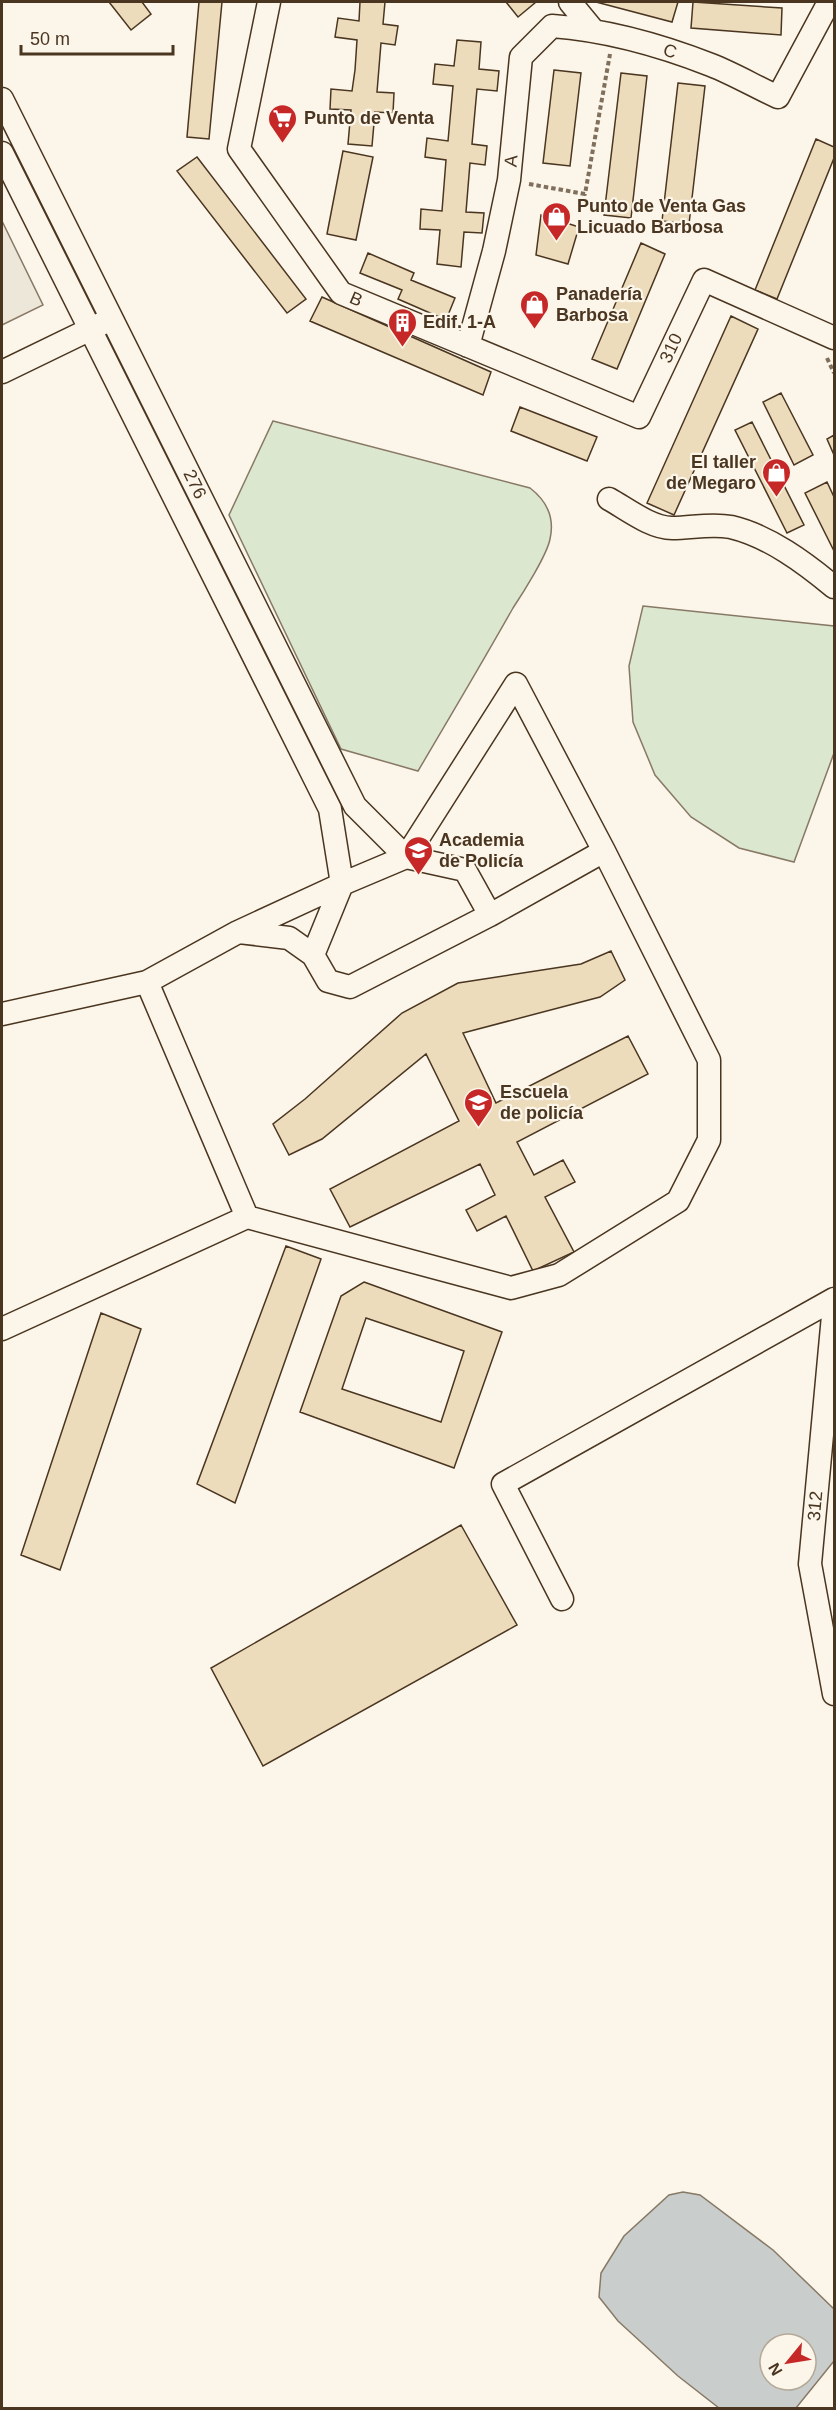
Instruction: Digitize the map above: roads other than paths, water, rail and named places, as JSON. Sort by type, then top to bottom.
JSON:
[{"type":"street","name":"B","points":[[270,2],[239,148],[342,293],[639,417]]},
{"type":"street","points":[[570,2],[603,33]]},
{"type":"street","name":"C","points":[[603,33],[645,43],[711,65],[778,98],[828,2]]},
{"type":"street","name":"A","points":[[468,346],[494,251],[509,180],[521,57],[552,26],[603,33]]},
{"type":"street","name":"276","points":[[2,99],[355,806],[406,857]]},
{"type":"street","name":"276","points":[[2,153],[330,809],[342,884]]},
{"type":"street","name":"310","points":[[639,417],[704,280],[834,338]]},
{"type":"street","points":[[2,372],[113,319]]},
{"type":"street","points":[[609,499],[651,522],[669,528],[707,525],[732,527],[771,543],[814,570],[834,587]]},
{"type":"street","points":[[2,1014],[147,982],[238,932],[406,857],[516,684],[604,851],[709,1060],[709,1140],[678,1201],[559,1275],[511,1288],[247,1217],[2,1329]]},
{"type":"street","points":[[238,932],[289,938],[313,955],[328,981],[350,987],[490,915],[604,851]]},
{"type":"street","points":[[406,857],[465,870],[490,915]]},
{"type":"street","points":[[313,955],[342,884]]},
{"type":"street","points":[[147,982],[247,1217]]},
{"type":"street","points":[[562,1599],[503,1484],[834,1299]]},
{"type":"street","name":"312","points":[[834,1305],[810,1564],[834,1694]]},
{"type":"place","name":"Punto de Venta","points":[[283,144]]},
{"type":"place","name":"Punto de Venta Gas Licuado Barbosa","points":[[556,242]]},
{"type":"place","name":"Panadería Barbosa","points":[[535,330]]},
{"type":"place","name":"Edif. 1-A","points":[[402,348]]},
{"type":"place","name":"El taller de Megaro","points":[[777,498]]},
{"type":"place","name":"Academia de Policía","points":[[418,876]]},
{"type":"place","name":"Escuela de policía","points":[[479,1128]]}]
